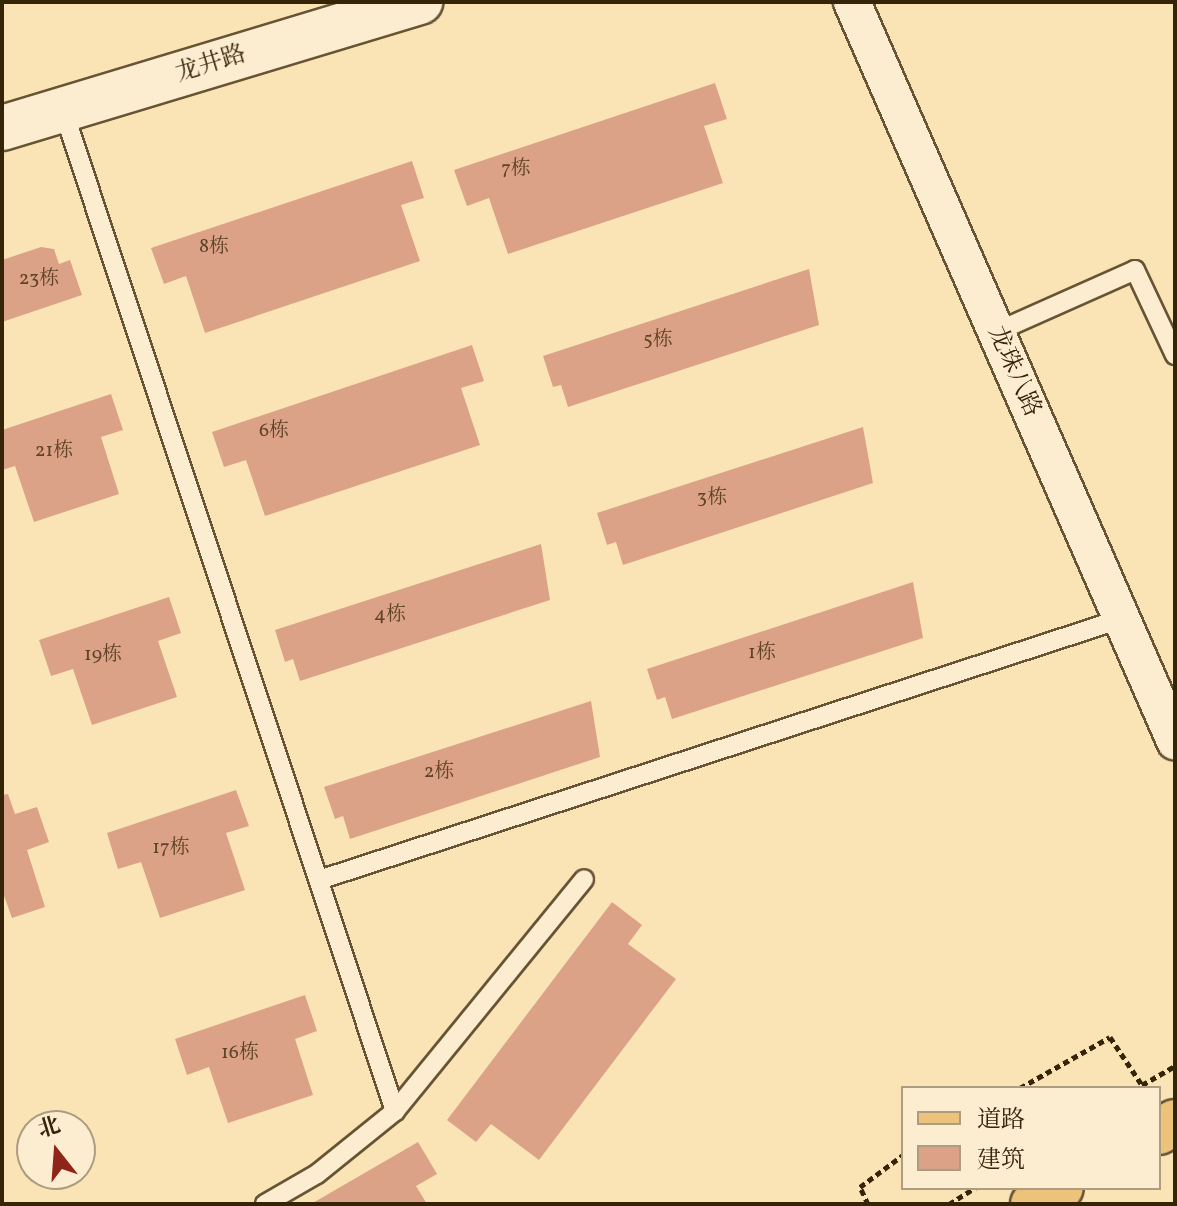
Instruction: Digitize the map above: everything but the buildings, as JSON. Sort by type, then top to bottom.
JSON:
[{"type":"main road","points":[[1033,1204],[1058,1190]]},
{"type":"street","name":"龙井路","points":[[2,128],[420,2]]},
{"type":"street","name":"龙珠八路","points":[[852,2],[1175,741]]},
{"type":"lane","points":[[63,110],[395,1111]]},
{"type":"lane","points":[[996,332],[1135,270],[1175,355]]},
{"type":"lane","points":[[319,880],[1121,619]]},
{"type":"lane","points":[[265,1204],[317,1174],[395,1111],[584,879]]},
{"type":"path","points":[[1024,1086],[1110,1037],[1140,1086],[1175,1066]]},
{"type":"path","points":[[868,1204],[860,1187],[872,1172],[901,1156]]},
{"type":"path","points":[[949,1204],[972,1190]]}]
